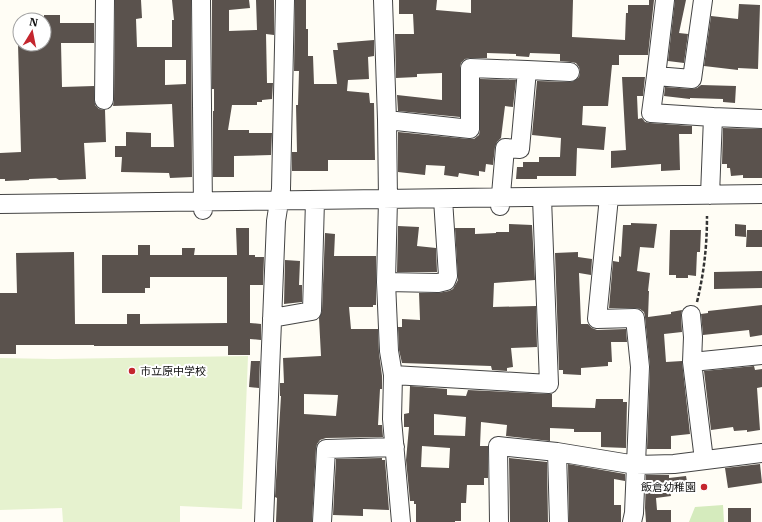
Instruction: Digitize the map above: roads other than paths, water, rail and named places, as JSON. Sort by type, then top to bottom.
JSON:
[{"type":"street","points":[[104,100],[105,0]]},
{"type":"street","points":[[201,0],[203,206]]},
{"type":"street","points":[[264,522],[276,221],[279,204],[285,0]]},
{"type":"street","points":[[383,0],[388,203],[386,282],[389,350],[393,375],[392,419],[401,522]]},
{"type":"street","points":[[666,0],[651,113],[762,119]]},
{"type":"street","points":[[656,76],[692,79],[703,0]]},
{"type":"street","points":[[387,120],[470,129],[470,68],[570,72]]},
{"type":"street","points":[[501,202],[505,148],[520,149],[528,70]]},
{"type":"street","points":[[710,195],[713,117]]},
{"type":"street","points":[[609,201],[710,195],[762,194]]},
{"type":"street","points":[[0,212],[279,204],[542,201],[762,203]]},
{"type":"street","points":[[393,375],[549,384],[542,201]]},
{"type":"street","points":[[609,201],[597,319],[635,318],[640,366],[634,513],[632,522]]},
{"type":"street","points":[[386,282],[438,283],[446,281],[448,276],[444,203]]},
{"type":"street","points":[[0,204],[203,206]]},
{"type":"street","points":[[272,318],[312,311],[315,204]]},
{"type":"street","points":[[691,315],[693,338],[692,362],[704,460]]},
{"type":"street","points":[[692,362],[762,355]]},
{"type":"street","points":[[498,522],[498,446],[557,452],[636,465],[674,464],[762,453]]},
{"type":"street","points":[[322,522],[326,449],[395,447]]},
{"type":"street","points":[[557,452],[559,522]]},
{"type":"place","name":"市立原中学校","points":[[132,371]]},
{"type":"place","name":"飯倉幼稚園","points":[[704,487]]}]
